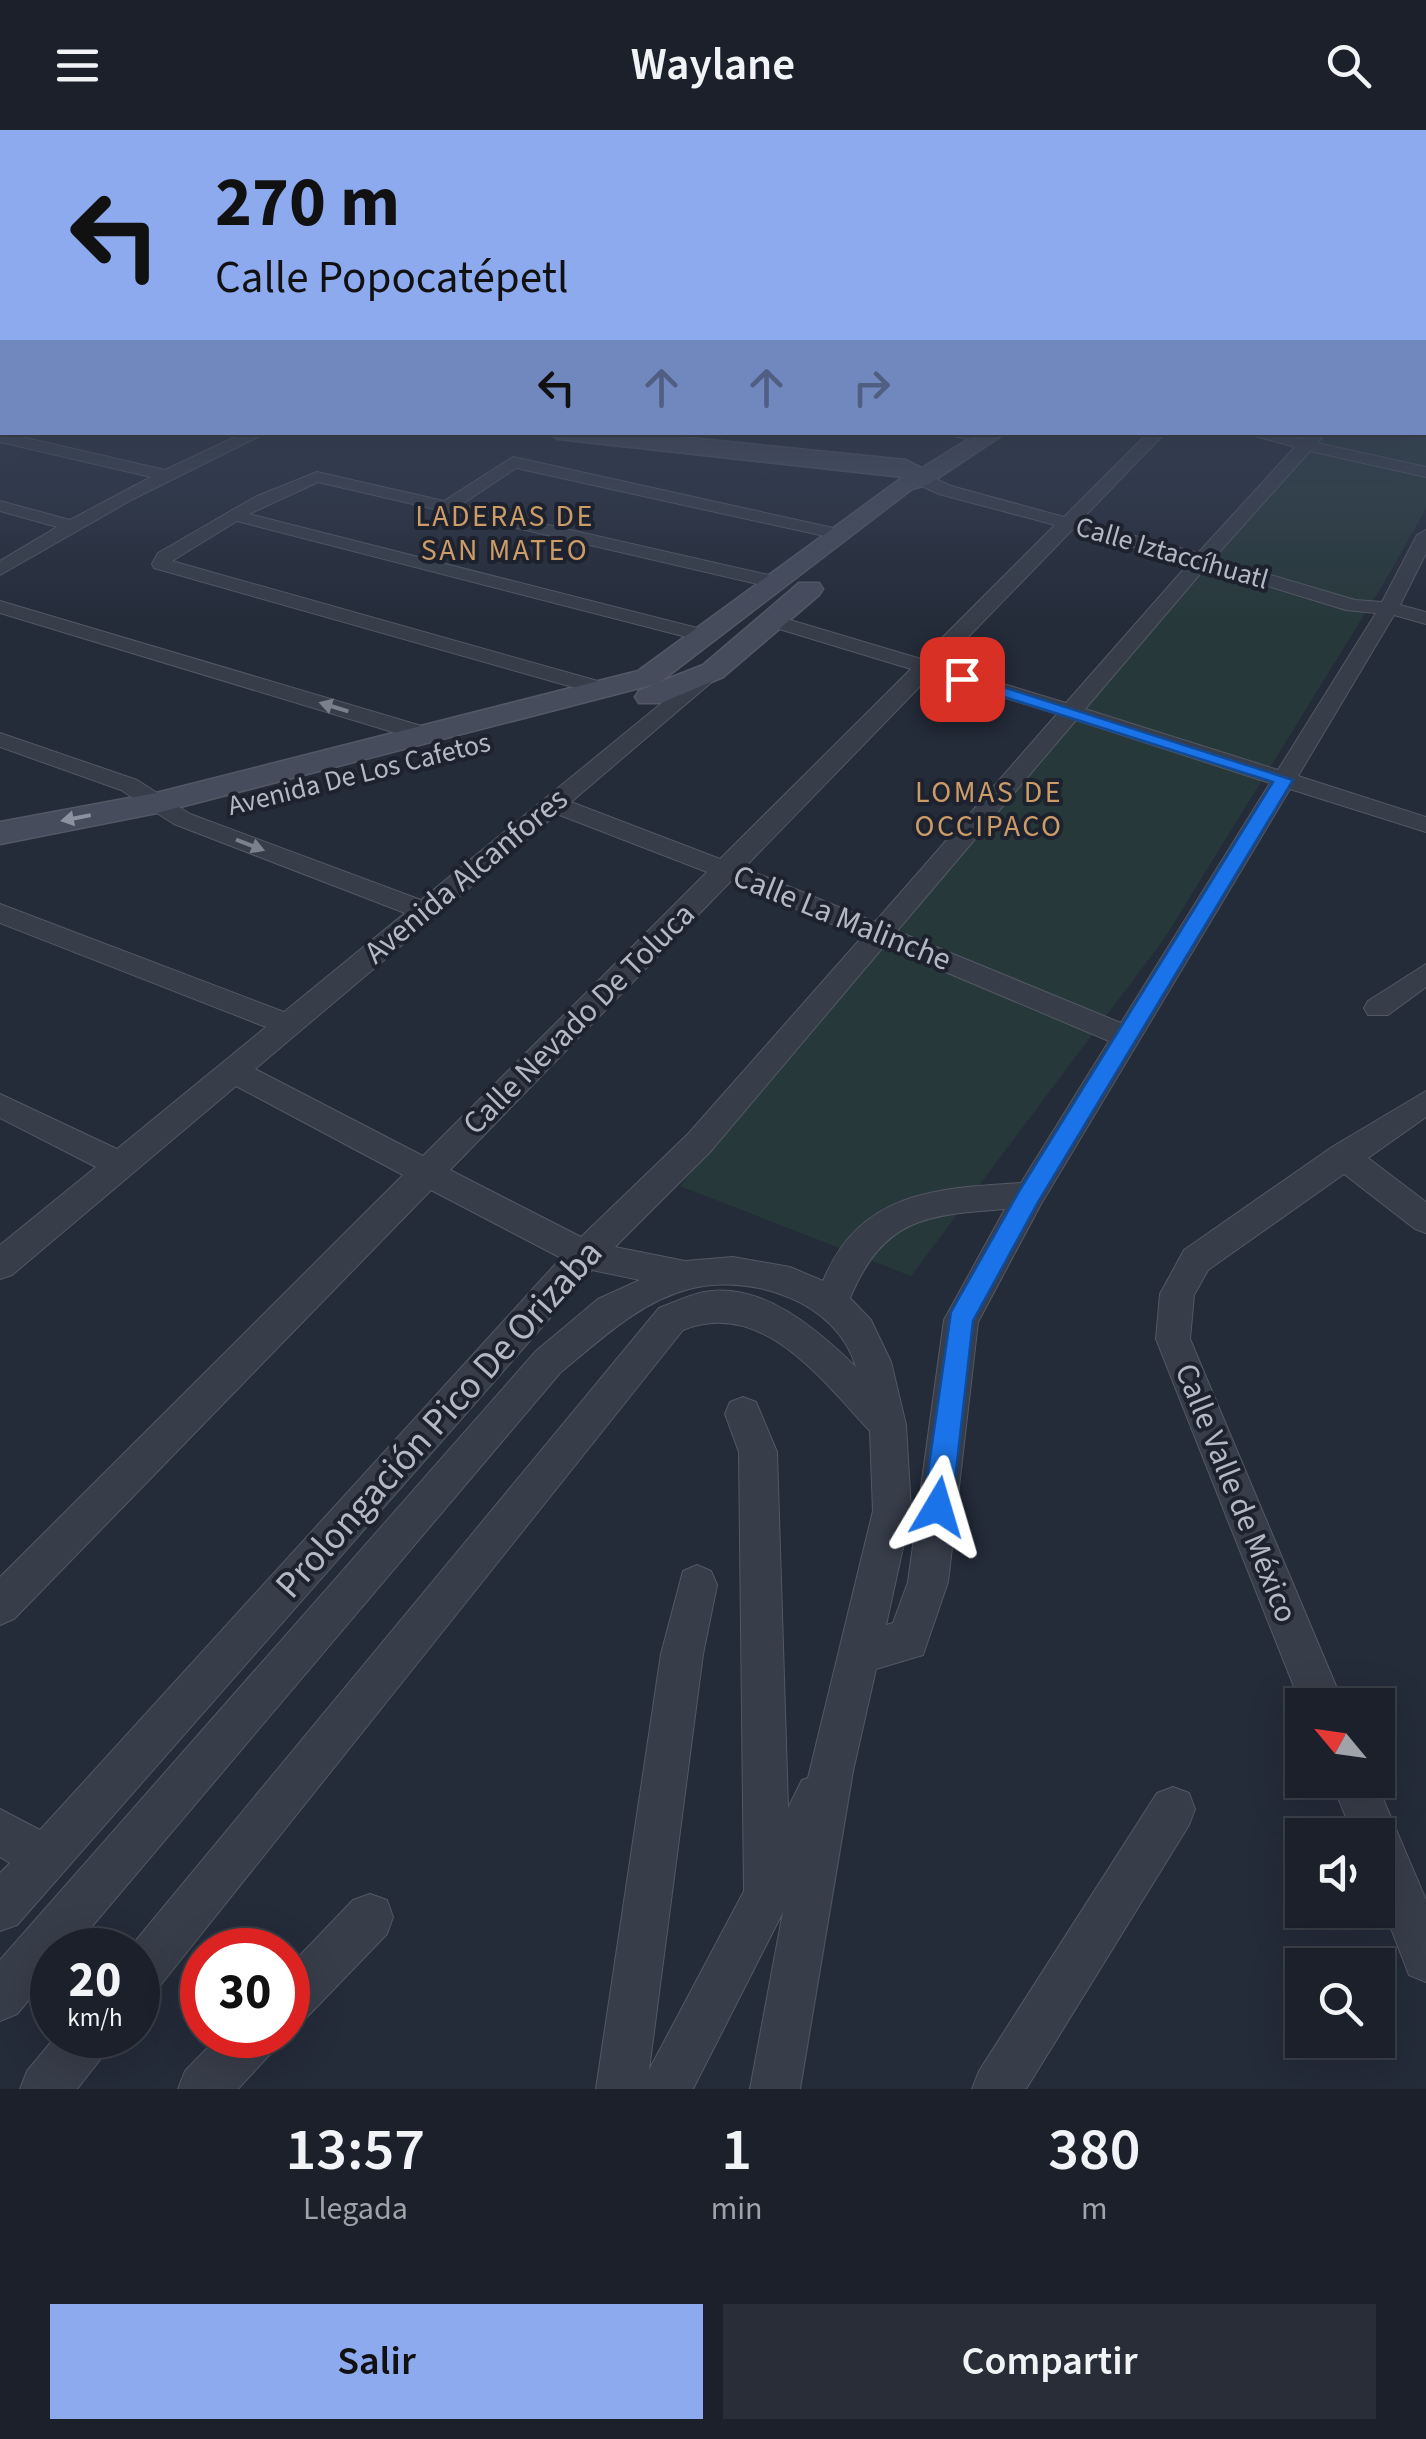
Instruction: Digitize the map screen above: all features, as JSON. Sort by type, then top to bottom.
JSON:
[{"type":"street","points":[[6,438],[165,475]]},
{"type":"street","points":[[0,569],[70,524],[243,438]]},
{"type":"street","points":[[620,438],[906,467],[921,479]]},
{"type":"street","name":"Avenida Alcanfores","points":[[676,660],[904,484],[921,479],[986,438]]},
{"type":"street","name":"Calle Nevado De Toluca","points":[[0,1605],[1152,438]]},
{"type":"street","points":[[1313,439],[1426,472]]},
{"type":"street","name":"Prolongación Pico De Orizaba","points":[[0,1908],[585,1255],[699,1143],[1202,560],[1313,439]]},
{"type":"street","points":[[449,505],[513,462],[838,534]]},
{"type":"street","points":[[604,690],[161,564],[166,557],[303,480],[333,478],[775,582]]},
{"type":"street","name":"Avenida Alcanfores","points":[[0,1266],[773,621],[921,489],[921,479]]},
{"type":"street","name":"Calle Iztaccíhuatl","points":[[921,479],[945,490],[1353,606],[1389,608],[1426,618]]},
{"type":"street","points":[[0,506],[70,524]]},
{"type":"street","points":[[237,516],[706,636]]},
{"type":"street","points":[[858,1653],[908,1640],[928,1582],[960,1320],[1030,1195],[1389,608],[1426,535]]},
{"type":"street","points":[[0,607],[427,735]]},
{"type":"street","points":[[773,621],[1426,825]]},
{"type":"street","points":[[676,660],[713,671]]},
{"type":"street","name":"Avenida De Los Cafetos","points":[[0,861],[427,735],[648,677],[676,660]]},
{"type":"street","name":"Avenida De Los Cafetos","points":[[0,833],[170,811],[628,704],[669,692],[713,671]]},
{"type":"street","points":[[0,740],[129,785],[170,811],[424,911]]},
{"type":"street","name":"Calle La Malinche","points":[[554,804],[726,870],[1128,1037]]},
{"type":"street","points":[[0,913],[289,1025]]},
{"type":"street","points":[[1378,1008],[1426,973]]},
{"type":"street","points":[[233,1072],[585,1255],[697,1291],[799,1335],[888,1424]]},
{"type":"street","name":"Calle Valle de México","points":[[1316,1688],[1173,1339],[1176,1294],[1196,1260],[1426,1102]]},
{"type":"street","points":[[0,1105],[121,1165]]},
{"type":"street","points":[[1343,1156],[1426,1220]]},
{"type":"street","points":[[831,1302],[855,1250],[896,1216],[948,1201],[1030,1195]]},
{"type":"street","points":[[160,1948],[697,1291],[733,1271],[790,1280],[831,1302],[859,1331],[873,1362],[888,1424],[892,1510],[831,1771],[774,2089]]},
{"type":"street","name":"Prolongación Pico De Orizaba","points":[[0,1996],[548,1362],[610,1310],[697,1291]]},
{"type":"street","points":[[742,1414],[758,1452],[768,1892]]},
{"type":"street","points":[[621,2089],[682,1654],[697,1585]]},
{"type":"street","points":[[666,2089],[831,1771]]},
{"type":"street","points":[[997,2089],[1173,1809]]},
{"type":"street","points":[[0,1832],[45,1858]]},
{"type":"street","points":[[1395,1881],[1426,1958]]},
{"type":"street","points":[[310,1979],[370,1917]]},
{"type":"street","points":[[45,2089],[70,2058]]},
{"type":"street","points":[[203,2089],[233,2058]]},
{"type":"shaded area","points":[[1312,438],[1426,438],[1426,509],[1382,586],[1164,939],[911,1276],[680,1186]]},
{"type":"district","name":"LADERAS DE SAN MATEO","points":[[505,533]]},
{"type":"district","name":"LOMAS DE OCCIPACO","points":[[989,809]]},
{"type":"route","points":[[938,1507],[960,1320],[1030,1195],[1284,780],[962,679]]}]
